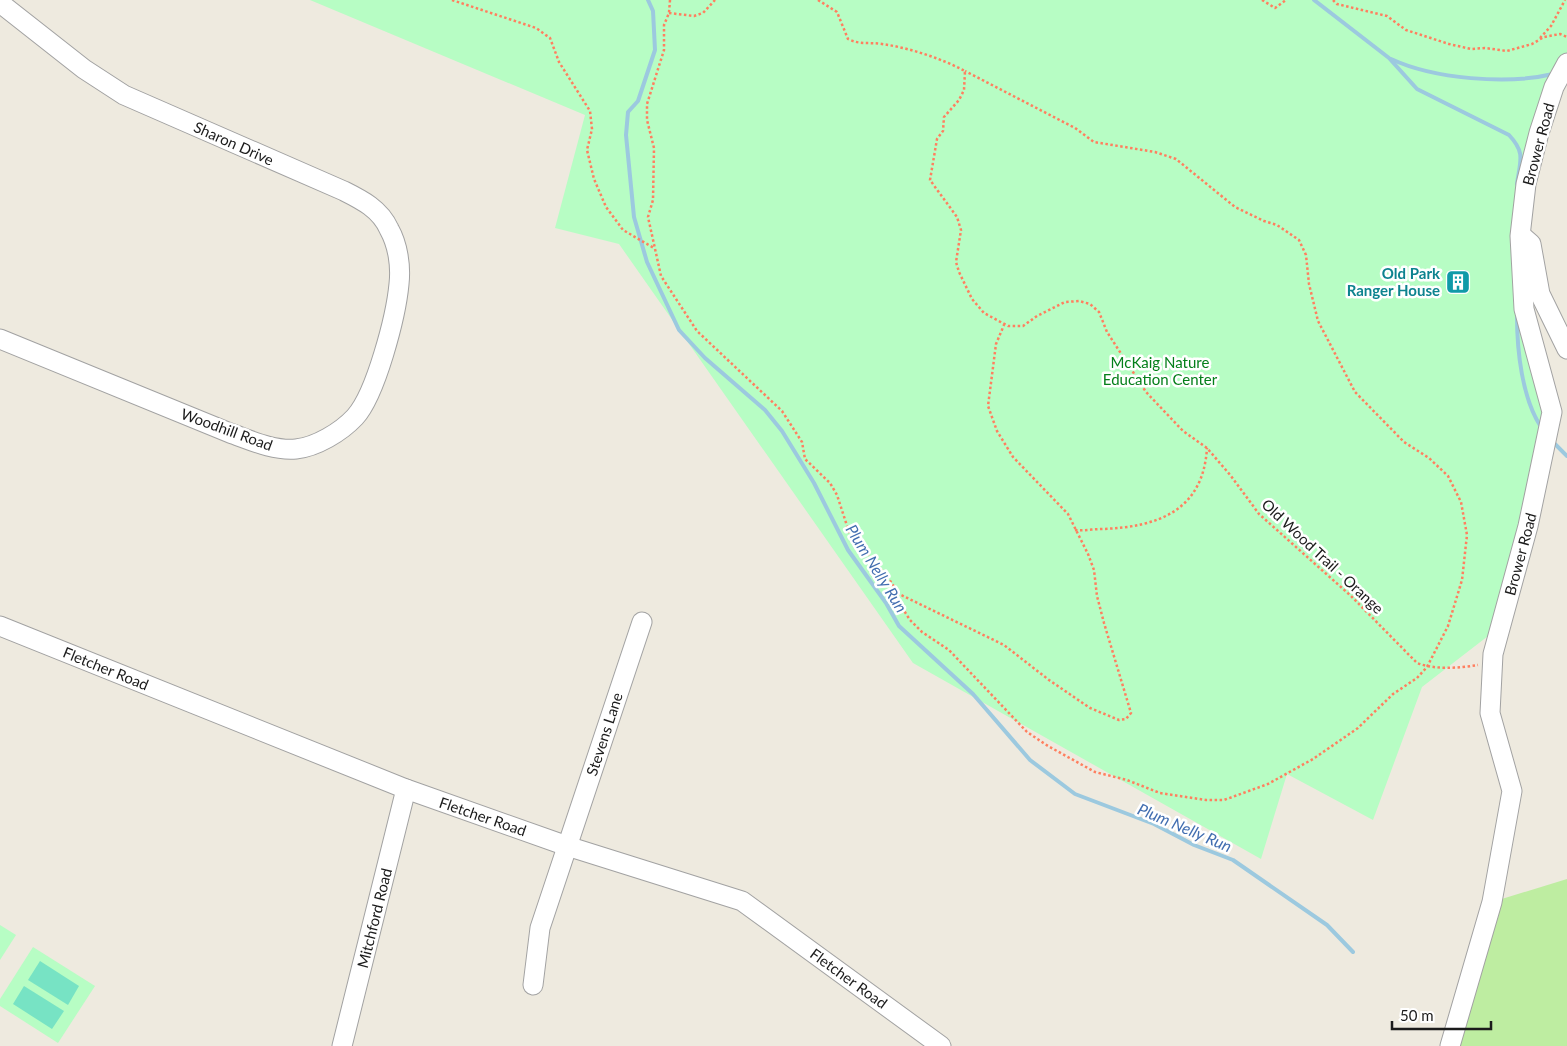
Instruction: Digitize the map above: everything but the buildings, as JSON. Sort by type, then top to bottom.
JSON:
[{"type":"street","name":"Sharon Drive","points":[[0,3],[84,69],[124,94],[369,204],[389,227],[398,256],[399,284],[392,321]]},
{"type":"street","name":"Brower Road","points":[[1450,1046],[1492,902],[1512,791],[1490,713],[1493,654],[1528,526],[1552,412],[1524,308],[1520,236],[1526,184],[1539,133],[1554,87],[1567,63]]},
{"type":"street","points":[[1520,236],[1532,244],[1540,294],[1567,349]]},
{"type":"street","name":"Woodhill Road","points":[[0,339],[230,433],[262,444],[296,449],[330,436],[356,416],[372,388],[392,321]]},
{"type":"street","name":"Stevens Lane","points":[[533,985],[540,928],[642,622]]},
{"type":"street","name":"Fletcher Road","points":[[0,626],[406,789],[567,846],[742,901],[916,1038],[941,1046]]},
{"type":"street","name":"Mitchford Road","points":[[342,1046],[406,789]]},
{"type":"path","points":[[452,0],[536,28],[550,38],[564,70],[590,111],[592,129],[587,150],[594,179],[606,207],[623,230],[655,248]]},
{"type":"path","points":[[670,0],[669,13],[664,25],[664,50],[647,104],[647,120],[654,148],[653,200],[648,217],[661,276],[697,332],[782,411],[802,442],[805,459],[830,483],[837,495],[849,532],[889,579],[897,593],[901,606],[922,632],[949,650],[1013,719],[1048,746],[1095,772],[1127,780],[1160,793],[1181,794],[1206,800],[1224,800],[1250,791],[1313,759],[1358,728],[1393,694],[1417,678],[1427,667],[1448,626],[1462,580],[1467,535],[1461,502],[1448,476],[1429,458],[1404,442],[1355,392],[1318,321],[1306,254],[1298,240],[1277,225],[1264,221],[1235,206],[1176,159],[1155,152],[1094,142],[1068,124],[947,62],[881,44],[859,44],[848,39],[837,12],[818,0]]},
{"type":"path","points":[[669,13],[694,16],[703,13],[715,0]]},
{"type":"path","points":[[1262,0],[1275,8],[1286,0]]},
{"type":"path","points":[[1332,0],[1337,4],[1387,16],[1406,30],[1456,46],[1508,51],[1560,34],[1567,37]]},
{"type":"path","points":[[1538,40],[1551,26],[1565,0]]},
{"type":"path","points":[[897,593],[1004,645],[1049,680],[1090,708],[1120,720],[1126,719],[1130,713],[1097,596],[1094,570],[1068,514],[1013,457],[997,431],[990,414],[988,406],[996,344],[1004,325],[984,313],[965,286],[956,262],[961,230],[957,217],[930,180],[937,139],[943,131],[944,117],[959,100],[964,90],[965,71]]},
{"type":"path","name":"Old Wood Trail - Orange","points":[[1004,325],[1023,326],[1037,316],[1065,302],[1079,301],[1090,304],[1099,312],[1107,332],[1146,392],[1183,431],[1207,448],[1231,476],[1259,514],[1350,596],[1417,663],[1427,667]]},
{"type":"path","points":[[1075,530],[1140,526],[1154,522],[1174,511],[1197,487],[1203,475],[1207,448]]},
{"type":"path","points":[[1427,667],[1465,667],[1493,662]]},
{"type":"green space","name":"McKaig Nature Education Center","points":[[310,0],[1567,0],[1567,60],[1520,236],[1552,412],[1501,626],[1422,687],[1373,820],[1287,774],[1261,859],[913,663],[619,244],[555,228],[585,115]]},
{"type":"green space","points":[[1567,879],[1567,1046],[1450,1046],[1492,902]]},
{"type":"green space","points":[[0,925],[16,935],[0,960]]},
{"type":"green space","points":[[33,947],[95,986],[58,1043],[0,1006],[0,999]]},
{"type":"green space","points":[[40,961],[79,986],[68,1005],[28,980]]},
{"type":"green space","points":[[24,986],[64,1011],[52,1029],[13,1004]]},
{"type":"waterway","name":"Plum Nelly Run","points":[[648,0],[653,11],[655,50],[638,101],[628,112],[626,135],[634,217],[647,262],[679,330],[705,358],[765,410],[782,431],[814,483],[848,550],[886,603],[899,626],[973,694],[1030,760],[1075,794],[1154,824],[1194,845],[1233,860],[1327,925],[1353,952]]},
{"type":"waterway","points":[[1314,0],[1389,58],[1417,89],[1509,135],[1520,152],[1517,184]]},
{"type":"waterway","points":[[1391,59],[1428,71],[1471,78],[1514,79],[1553,74]]},
{"type":"waterway","points":[[1517,316],[1518,344],[1525,388],[1529,402],[1541,427]]},
{"type":"waterway","points":[[1553,442],[1567,456]]},
{"type":"place","name":"Old Park Ranger House","points":[[1458,282]]}]
